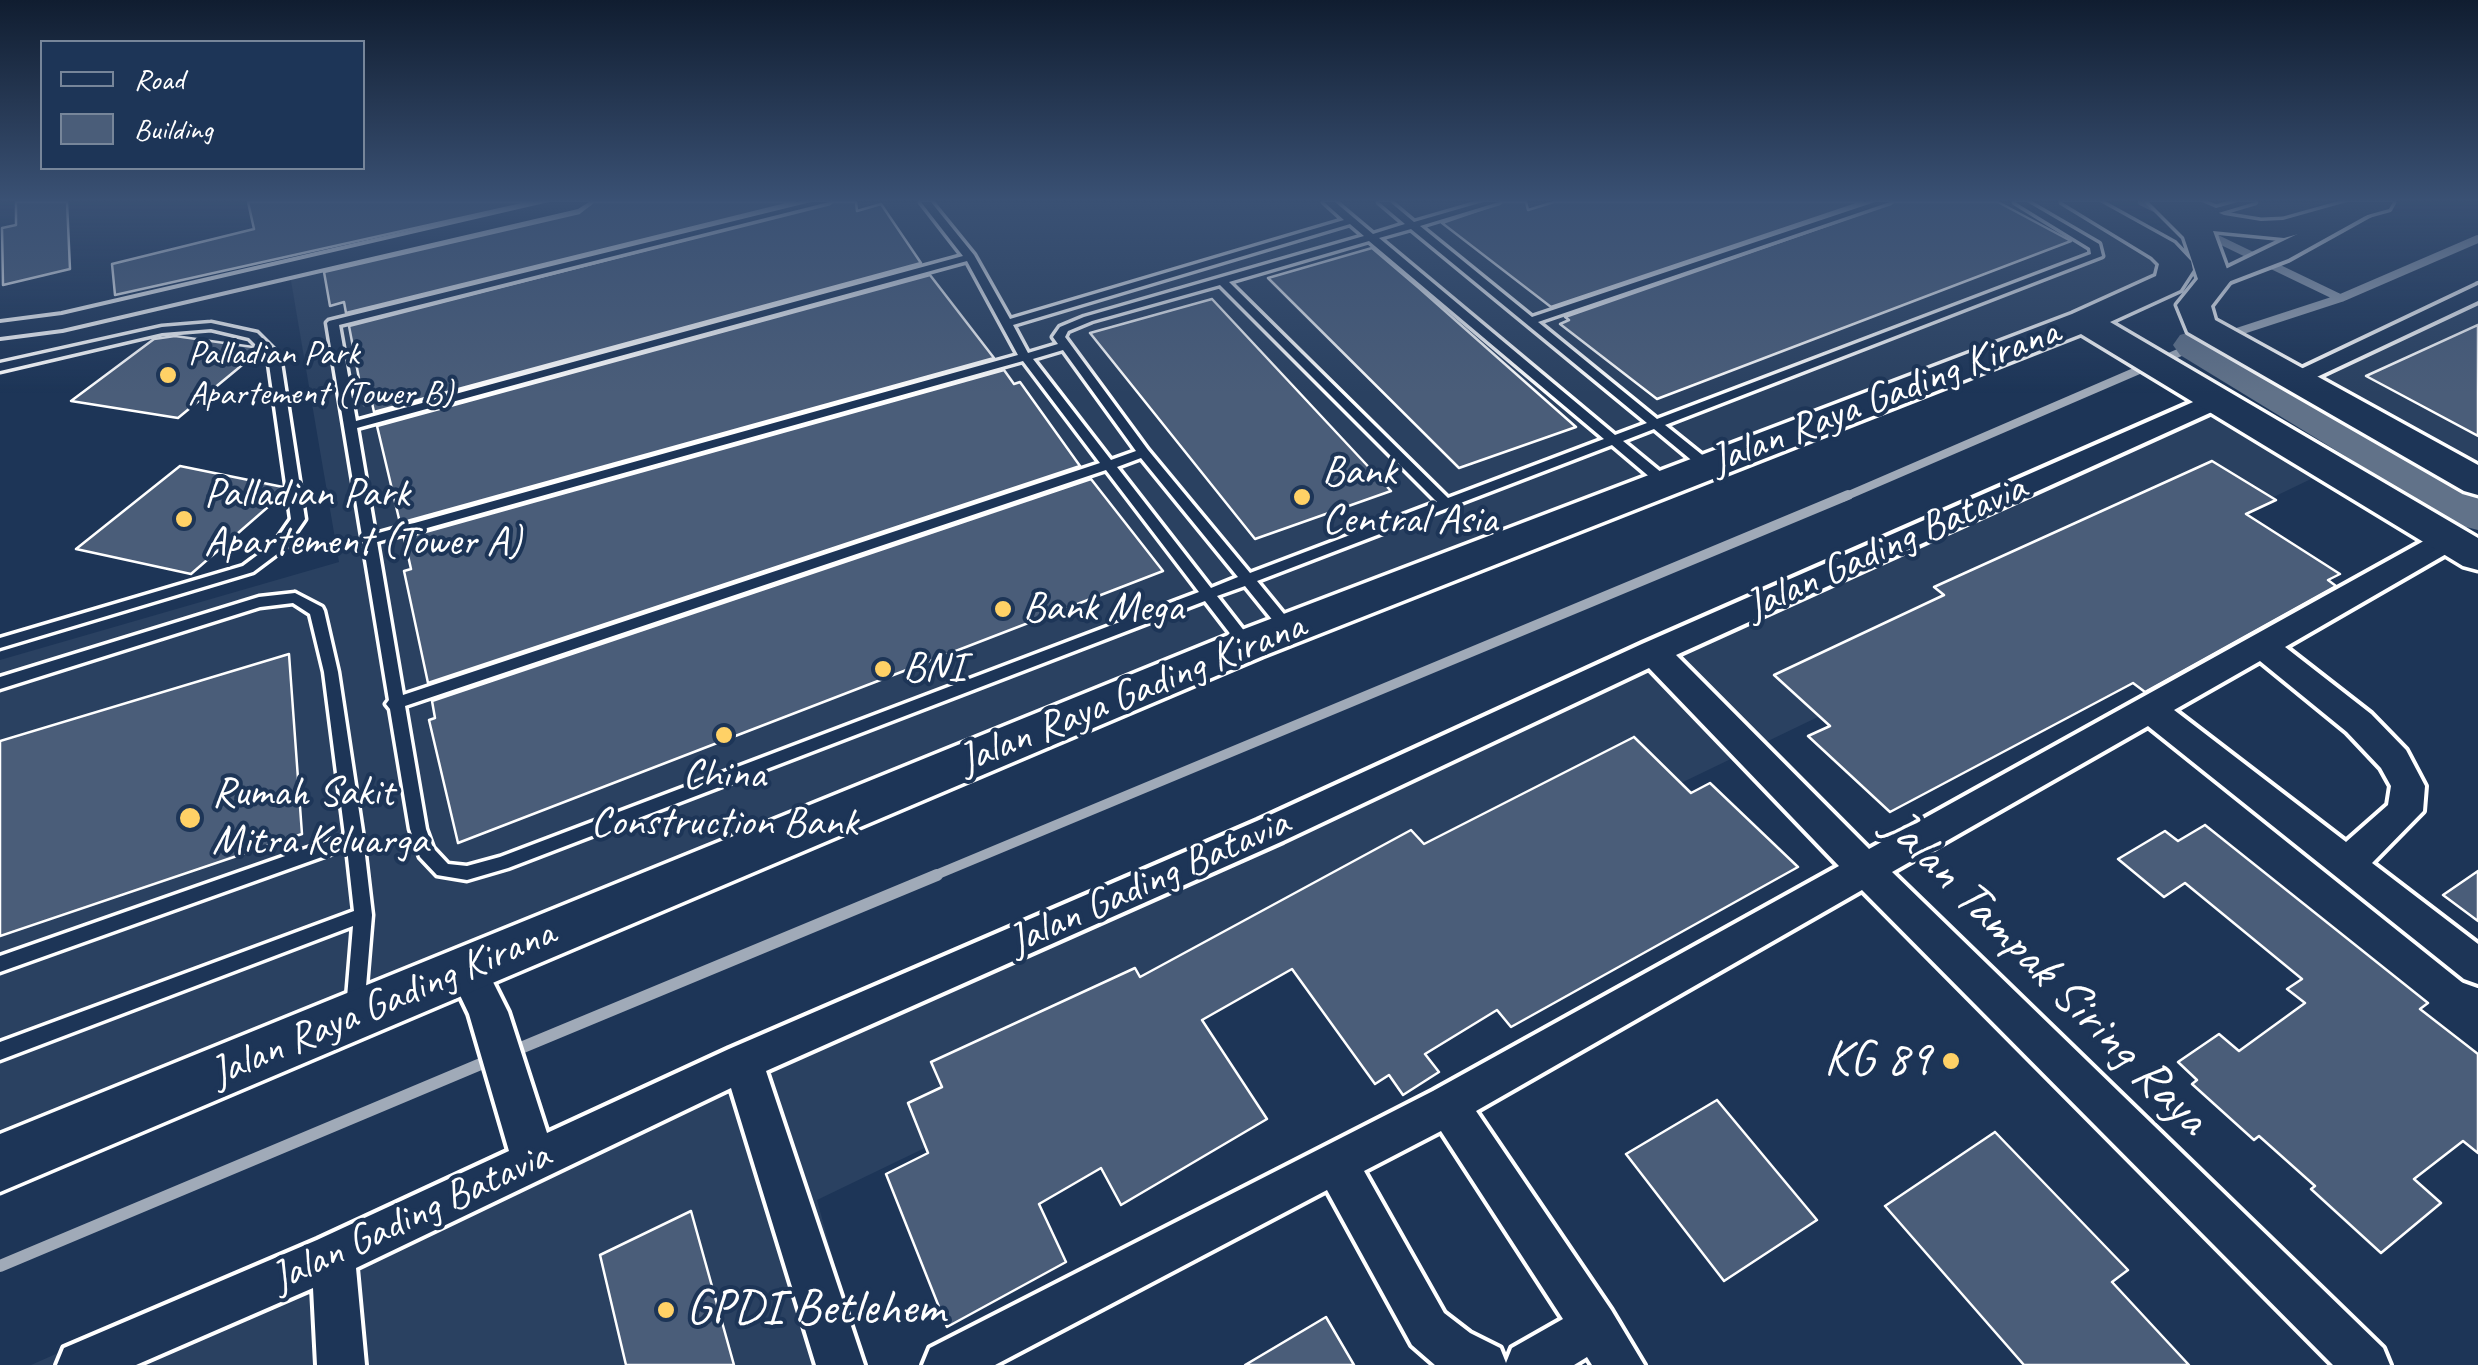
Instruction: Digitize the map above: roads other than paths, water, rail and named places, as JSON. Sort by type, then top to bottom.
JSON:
[{"type":"street","points":[[0,330],[62,322],[304,266]]},
{"type":"street","name":"Jalan Raya Gading Kirana","points":[[0,1163],[1267,637],[2084,321],[2168,283],[2176,266]]},
{"type":"street","points":[[2221,266],[2228,275]]},
{"type":"street","points":[[2251,266],[2228,275],[2194,305],[2200,325],[2478,482]]},
{"type":"street","points":[[2286,373],[2478,292]]},
{"type":"street","points":[[2084,321],[2464,548]]},
{"type":"street","name":"Jalan Gading Batavia","points":[[81,1365],[333,1256],[529,1142],[743,1062],[1270,830],[2209,396]]},
{"type":"street","points":[[946,1365],[1448,1105],[1863,867],[2262,646],[2464,548]]},
{"type":"street","points":[[2262,646],[2359,723],[2394,759],[2408,786],[2406,811],[2346,864]]},
{"type":"street","name":"Jalan Tampak Siring Raya","points":[[1653,652],[1863,867],[2366,1365]]},
{"type":"street","points":[[2150,710],[2478,967]]},
{"type":"street","points":[[467,970],[488,1012],[529,1142]]},
{"type":"street","points":[[743,1062],[840,1365]]},
{"type":"street","points":[[1448,1105],[1620,1365]]},
{"type":"street","points":[[1336,1164],[1428,1329],[1452,1350],[1483,1365]]},
{"type":"street","points":[[333,1256],[341,1365]]},
{"type":"street","points":[[1529,1365],[1595,1326]]},
{"type":"lane","points":[[566,266],[334,323],[354,425],[394,704],[426,852],[443,870],[467,873],[2072,266]]},
{"type":"lane","points":[[354,425],[938,266]]},
{"type":"lane","points":[[975,266],[1024,354],[1206,593],[1267,637]]},
{"type":"lane","points":[[1008,324],[1200,266]]},
{"type":"lane","points":[[1267,637],[1246,577],[1144,452],[1059,337],[1075,323],[1282,266]]},
{"type":"lane","points":[[1407,266],[1663,481]]},
{"type":"lane","points":[[1462,266],[1706,465]]},
{"type":"lane","points":[[1530,321],[1695,266]]},
{"type":"lane","points":[[1224,283],[1446,502]]},
{"type":"lane","points":[[0,367],[162,330],[211,326],[253,335],[274,356],[298,519],[280,544],[248,569],[0,643]]},
{"type":"lane","points":[[369,540],[1024,354],[1064,346]]},
{"type":"lane","points":[[394,704],[1144,452]]},
{"type":"lane","points":[[0,683],[259,602],[294,598],[317,611],[331,672],[363,915],[354,1016]]},
{"type":"lane","points":[[0,964],[355,838]]},
{"type":"lane","points":[[0,1051],[363,915]]},
{"type":"waterway","points":[[2273,266],[2340,298]]},
{"type":"waterway","points":[[1842,498],[2197,345],[2341,298],[2416,266]]},
{"type":"waterway","points":[[2197,345],[2478,512]]},
{"type":"waterway","points":[[931,877],[1848,495]]},
{"type":"waterway","points":[[511,1052],[937,875]]},
{"type":"waterway","points":[[0,1266],[495,1058]]},
{"type":"place","name":"Palladian Park Apartement (Tower B)","points":[[168,375]]},
{"type":"place","name":"Bank Central Asia","points":[[1302,497]]},
{"type":"place","name":"Palladian Park Apartement (Tower A)","points":[[184,519]]},
{"type":"place","name":"Bank Mega","points":[[1003,609]]},
{"type":"place","name":"BNI","points":[[883,669]]},
{"type":"place","name":"China Construction Bank","points":[[724,735]]},
{"type":"place","name":"Rumah Sakit Mitra Keluarga","points":[[190,818]]},
{"type":"place","name":"KG 89","points":[[1951,1061]]},
{"type":"place","name":"GPDI Betlehem","points":[[666,1310]]}]
